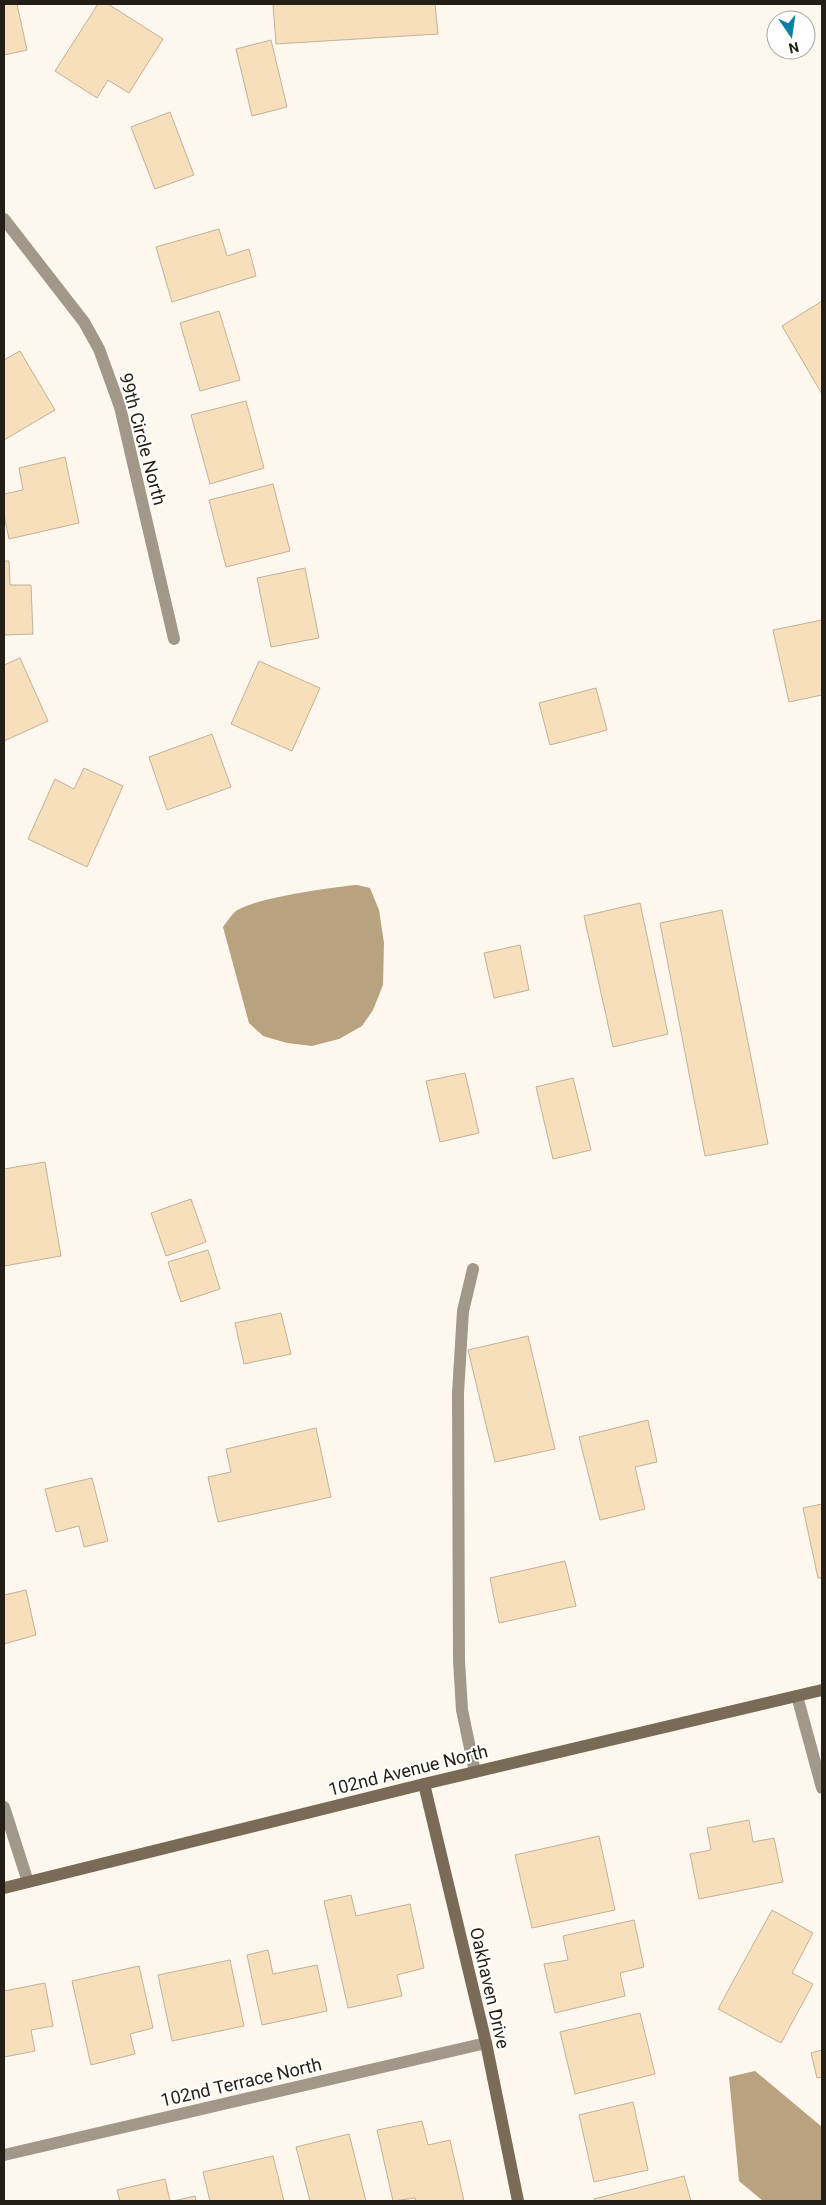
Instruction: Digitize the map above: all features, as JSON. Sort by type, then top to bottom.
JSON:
[{"type":"street","name":"99th Circle North","points":[[4,219],[84,322],[99,349],[120,407],[174,638]]},
{"type":"street","points":[[473,1268],[463,1311],[458,1393],[459,1661],[462,1710],[476,1772]]},
{"type":"street","name":"102nd Avenue North","points":[[4,1888],[424,1784],[822,1690]]},
{"type":"street","points":[[797,1696],[822,1788]]},
{"type":"street","name":"Oakhaven Drive","points":[[424,1784],[486,2043],[518,2201]]},
{"type":"street","points":[[4,1807],[28,1882]]},
{"type":"street","name":"102nd Terrace North","points":[[4,2155],[486,2043]]},
{"type":"shaded area","points":[[357,885],[370,888],[379,910],[384,943],[383,985],[373,1010],[362,1026],[339,1039],[312,1046],[287,1043],[263,1036],[249,1023],[223,927],[236,911],[245,906],[313,891]]},
{"type":"shaded area","points":[[755,2071],[822,2127],[822,2201],[763,2201],[739,2181],[729,2077]]},
{"type":"building","points":[[4,4],[17,4],[27,50],[4,55]]},
{"type":"building","points":[[98,4],[108,4],[163,39],[129,93],[108,80],[97,98],[55,71]]},
{"type":"building","points":[[273,4],[435,4],[438,34],[276,44]]},
{"type":"building","points":[[271,40],[287,107],[252,116],[236,49]]},
{"type":"building","points":[[170,112],[194,175],[155,189],[131,127]]},
{"type":"building","points":[[219,229],[227,256],[249,249],[256,276],[172,302],[156,247]]},
{"type":"building","points":[[822,301],[822,394],[782,326]]},
{"type":"building","points":[[219,311],[240,380],[200,391],[180,323]]},
{"type":"building","points":[[20,351],[55,410],[4,440],[4,360]]},
{"type":"building","points":[[246,401],[264,468],[210,484],[191,415]]},
{"type":"building","points":[[65,457],[79,523],[9,539],[4,515],[4,494],[23,490],[19,468]]},
{"type":"building","points":[[273,484],[290,551],[226,567],[209,500]]},
{"type":"building","points":[[4,561],[9,561],[10,585],[31,585],[33,634],[4,635]]},
{"type":"building","points":[[305,568],[319,638],[271,647],[257,578]]},
{"type":"building","points":[[822,620],[822,695],[789,702],[773,630]]},
{"type":"building","points":[[20,658],[48,721],[4,741],[4,665]]},
{"type":"building","points":[[259,661],[320,688],[292,751],[231,724]]},
{"type":"building","points":[[596,688],[607,730],[550,745],[539,703]]},
{"type":"building","points":[[212,734],[231,787],[167,810],[149,757]]},
{"type":"building","points":[[84,768],[123,786],[87,867],[28,839],[55,779],[74,789]]},
{"type":"building","points":[[640,903],[668,1034],[613,1047],[584,916]]},
{"type":"building","points":[[722,910],[768,1144],[705,1156],[660,923]]},
{"type":"building","points":[[520,945],[529,990],[494,998],[484,953]]},
{"type":"building","points":[[465,1073],[479,1133],[440,1142],[426,1081]]},
{"type":"building","points":[[573,1078],[591,1150],[553,1159],[536,1087]]},
{"type":"building","points":[[45,1162],[61,1256],[4,1266],[4,1169]]},
{"type":"building","points":[[191,1199],[206,1242],[166,1256],[151,1213]]},
{"type":"building","points":[[208,1250],[220,1289],[181,1302],[168,1262]]},
{"type":"building","points":[[281,1313],[291,1354],[244,1364],[235,1323]]},
{"type":"building","points":[[528,1336],[555,1449],[495,1462],[468,1350]]},
{"type":"building","points":[[648,1420],[657,1462],[635,1467],[645,1509],[600,1520],[579,1437]]},
{"type":"building","points":[[316,1428],[331,1497],[218,1522],[208,1477],[231,1472],[226,1449]]},
{"type":"building","points":[[92,1478],[108,1541],[84,1547],[79,1526],[56,1532],[45,1489]]},
{"type":"building","points":[[822,1504],[822,1578],[818,1578],[803,1508]]},
{"type":"building","points":[[565,1561],[576,1606],[499,1623],[490,1578]]},
{"type":"building","points":[[26,1590],[36,1635],[4,1644],[4,1595]]},
{"type":"building","points":[[749,1820],[753,1842],[774,1838],[783,1882],[699,1899],[690,1854],[711,1850],[707,1828]]},
{"type":"building","points":[[599,1836],[615,1910],[532,1928],[515,1855]]},
{"type":"building","points":[[351,1895],[356,1916],[410,1904],[424,1968],[397,1975],[402,1996],[348,2008],[324,1901]]},
{"type":"building","points":[[772,1910],[813,1933],[792,1973],[813,1984],[781,2043],[718,2009]]},
{"type":"building","points":[[634,1920],[644,1967],[620,1973],[625,1996],[555,2013],[544,1964],[568,1960],[563,1936]]},
{"type":"building","points":[[268,1950],[273,1974],[317,1965],[327,2011],[262,2025],[247,1955]]},
{"type":"building","points":[[230,1960],[244,2026],[172,2041],[158,1975]]},
{"type":"building","points":[[139,1966],[153,2028],[130,2034],[135,2054],[91,2065],[72,1981]]},
{"type":"building","points":[[45,1983],[53,2026],[31,2030],[35,2051],[4,2057],[4,1991]]},
{"type":"building","points":[[640,2013],[655,2074],[575,2094],[560,2032]]},
{"type":"building","points":[[822,2050],[822,2077],[817,2078],[811,2053]]},
{"type":"building","points":[[633,2102],[648,2170],[594,2182],[579,2115]]},
{"type":"building","points":[[422,2121],[428,2145],[450,2140],[464,2201],[416,2201],[415,2198],[393,2201],[377,2130]]},
{"type":"building","points":[[349,2134],[366,2201],[310,2201],[296,2147]]},
{"type":"building","points":[[273,2156],[284,2201],[210,2201],[203,2172]]},
{"type":"building","points":[[684,2176],[691,2201],[595,2201],[594,2199]]},
{"type":"building","points":[[165,2179],[170,2201],[120,2201],[117,2190]]},
{"type":"building","points":[[195,2196],[196,2201],[173,2201]]}]
